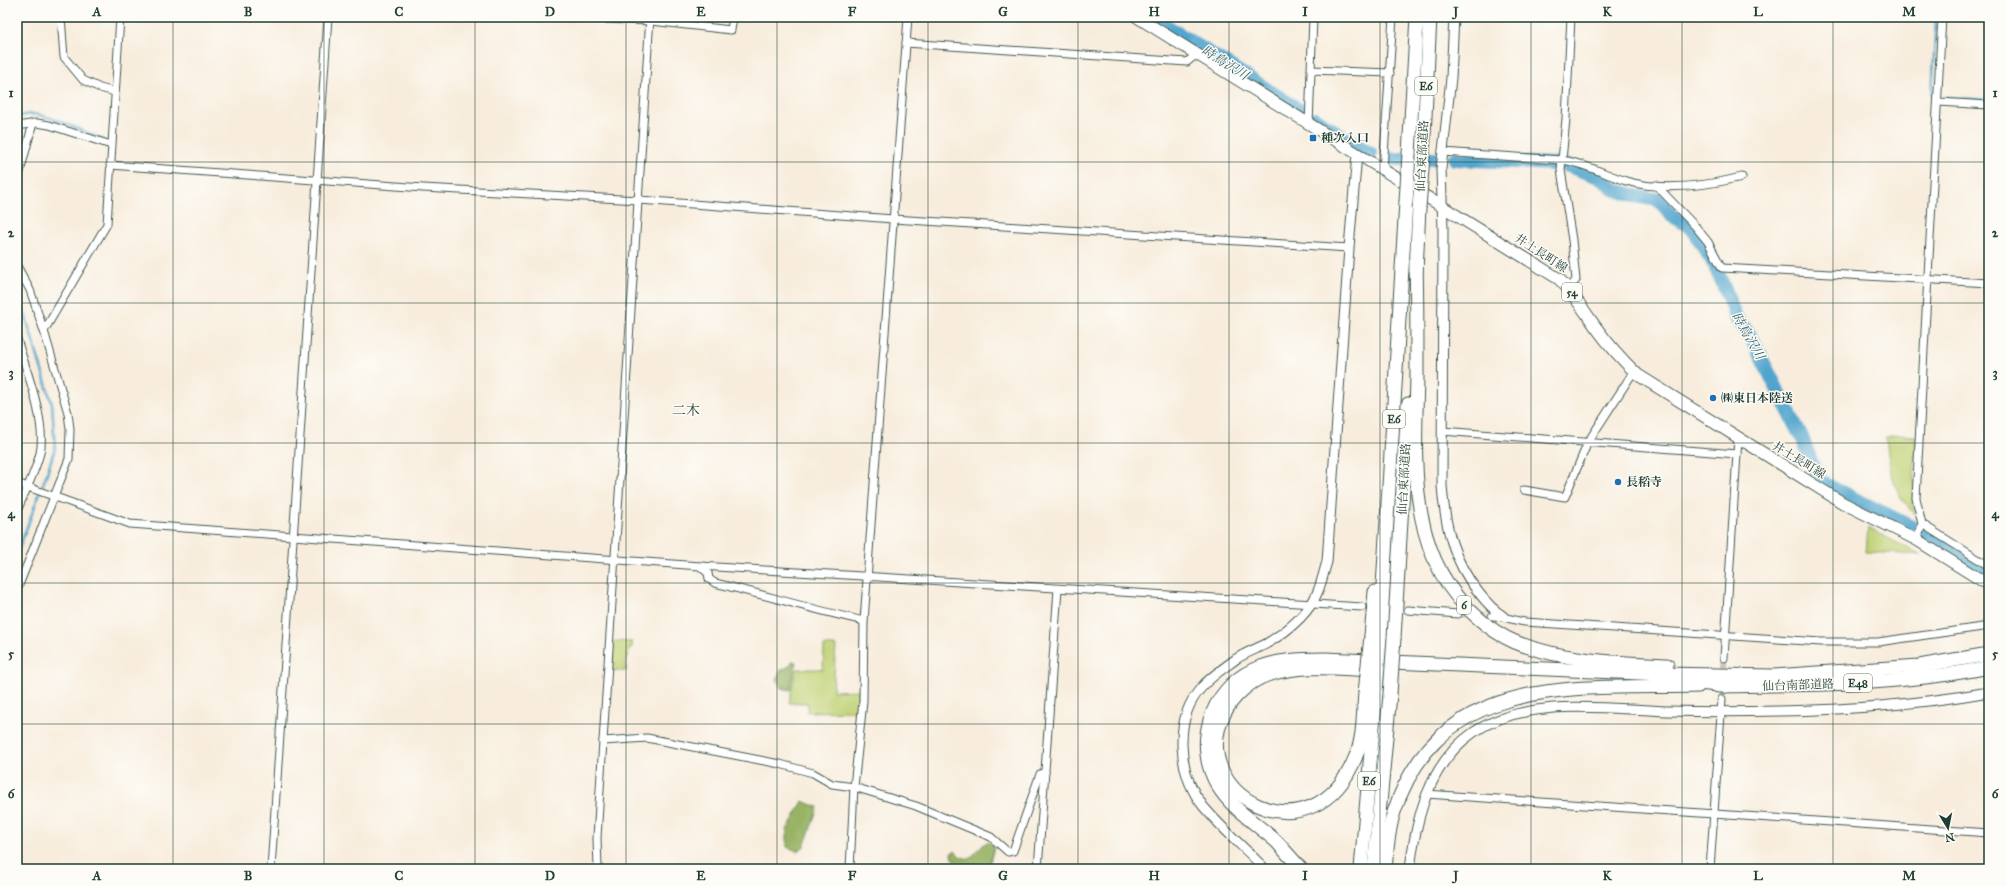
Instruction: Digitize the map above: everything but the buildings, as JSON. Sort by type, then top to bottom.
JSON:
[{"type":"highway","name":"仙台東部道路","points":[[1374,869],[1394,638],[1419,208],[1416,155],[1417,17]]},
{"type":"highway","name":"仙台東部道路","points":[[1361,869],[1371,693],[1390,498],[1406,202],[1416,155],[1430,17]]},
{"type":"highway","name":"6","points":[[1416,262],[1417,465],[1420,516],[1429,549],[1437,568],[1459,599],[1470,611],[1497,632],[1514,642],[1560,655],[1661,665],[1803,673]]},
{"type":"highway","name":"仙台南部道路","points":[[1803,673],[1861,671],[1919,666],[1989,654]]},
{"type":"highway","points":[[1302,869],[1276,842],[1229,800],[1218,786],[1208,760],[1206,734],[1214,708],[1230,687],[1253,670],[1287,661],[1325,659],[1662,674],[1774,676],[1803,673]]},
{"type":"highway","name":"仙台南部道路","points":[[1726,686],[1810,686],[1871,682],[1921,677],[1989,667]]},
{"type":"highway","points":[[1371,693],[1357,755],[1346,777],[1338,787],[1320,803],[1296,811],[1274,812],[1261,808],[1242,797],[1227,780],[1219,760],[1217,748],[1219,725],[1223,715],[1235,697],[1245,688],[1265,676],[1278,672],[1310,668],[1385,670],[1680,681],[1726,686]]},
{"type":"highway","points":[[1385,869],[1394,813],[1408,778],[1426,752],[1438,739],[1450,728],[1482,709],[1512,698],[1563,690],[1726,686]]},
{"type":"main road","name":"井土長町線","points":[[1137,17],[1309,125],[1546,270],[1569,289],[1619,357],[1634,371],[1843,503],[1917,540],[1989,585]]},
{"type":"street","points":[[60,17],[64,57],[83,80],[100,88],[115,92]]},
{"type":"street","points":[[44,331],[106,224],[120,17]]},
{"type":"street","points":[[271,869],[328,17]]},
{"type":"street","points":[[560,17],[651,19],[731,30],[733,17]]},
{"type":"street","points":[[850,869],[854,787],[863,701],[864,621],[908,17]]},
{"type":"street","points":[[1309,125],[1313,17]]},
{"type":"street","points":[[1383,170],[1393,17]]},
{"type":"street","points":[[1454,17],[1451,78],[1442,152],[1442,486],[1444,514],[1450,540],[1459,563],[1470,582],[1496,611],[1509,619],[1524,622],[1821,642],[1878,642],[1989,626]]},
{"type":"street","points":[[1569,289],[1576,280],[1572,240],[1561,170],[1566,119],[1571,17]]},
{"type":"street","points":[[1917,540],[1922,524],[1916,498],[1942,17]]},
{"type":"street","points":[[598,869],[597,838],[602,741],[651,19]]},
{"type":"street","points":[[906,43],[1187,62],[1197,54]]},
{"type":"street","points":[[1311,70],[1390,73]]},
{"type":"street","points":[[1938,102],[1989,105]]},
{"type":"street","points":[[17,126],[33,123],[49,125],[111,145]]},
{"type":"street","points":[[17,183],[33,123]]},
{"type":"street","points":[[1442,152],[1562,160],[1575,162],[1627,181],[1676,187],[1701,185],[1742,177]]},
{"type":"street","points":[[1265,869],[1203,806],[1192,788],[1185,769],[1181,740],[1190,706],[1200,689],[1214,675],[1238,658],[1267,643],[1288,629],[1311,605],[1318,591],[1327,562],[1357,154]]},
{"type":"street","points":[[110,165],[318,179],[422,188],[639,200],[893,219],[1349,248]]},
{"type":"street","points":[[1656,185],[1708,242],[1722,268],[1928,281],[1989,283]]},
{"type":"street","points":[[17,266],[30,290],[44,331],[68,412],[70,428],[69,459],[52,496],[17,590]]},
{"type":"street","points":[[17,339],[39,415],[41,429],[40,454],[28,488],[17,511]]},
{"type":"street","points":[[1524,490],[1565,497],[1588,442],[1634,371]]},
{"type":"street","points":[[1442,431],[1737,454]]},
{"type":"street","points":[[1724,658],[1738,438]]},
{"type":"street","points":[[17,483],[130,524],[700,566],[1362,607]]},
{"type":"street","points":[[1922,524],[1989,566]]},
{"type":"street","points":[[700,566],[708,573],[709,579],[715,583],[760,593],[811,609],[864,621]]},
{"type":"street","points":[[1038,869],[1058,589]]},
{"type":"street","points":[[1408,610],[1458,614]]},
{"type":"street","points":[[1492,616],[1504,616]]},
{"type":"street","points":[[1410,869],[1413,840],[1426,794],[1430,784],[1446,760],[1459,745],[1474,732],[1494,722],[1518,714],[1560,708],[1721,712],[1852,708],[1920,702],[1989,692]]},
{"type":"street","points":[[1710,869],[1722,699]]},
{"type":"street","points":[[602,741],[647,738],[654,739],[780,764],[814,773],[832,784],[854,787],[916,806],[958,823],[991,837],[1008,852],[1014,851],[1040,774],[1045,772]]},
{"type":"street","points":[[1426,794],[1989,833]]},
{"type":"green space","points":[[1897,435],[1916,436],[1913,504],[1914,514],[1900,496],[1891,469],[1886,437]]},
{"type":"green space","points":[[1868,528],[1921,555],[1866,552]]},
{"type":"green space","points":[[614,641],[632,642],[632,648],[629,649],[627,657],[626,671],[612,670]]},
{"type":"green space","points":[[824,646],[836,646],[833,691],[859,690],[859,711],[807,712],[808,703],[789,703],[796,669],[823,669]]},
{"type":"green space","points":[[792,661],[796,662],[790,690],[781,688],[777,680],[780,671],[791,665]]},
{"type":"green space","points":[[803,801],[818,807],[804,847],[797,851],[787,847],[787,830]]},
{"type":"green space","points":[[987,842],[992,843],[994,848],[988,869],[971,869],[971,865],[954,861],[951,853],[955,851],[961,857],[970,859],[982,845]]},
{"type":"waterway","name":"時鳥沢川","points":[[1152,17],[1298,109]]},
{"type":"waterway","points":[[1934,96],[1932,96],[1936,17]]},
{"type":"waterway","points":[[1944,97],[1989,100]]},
{"type":"waterway","points":[[17,116],[32,114],[40,115],[67,124],[102,139]]},
{"type":"waterway","name":"時鳥沢川","points":[[1314,118],[1370,153]]},
{"type":"waterway","name":"時鳥沢川","points":[[1391,159],[1436,159]]},
{"type":"waterway","name":"時鳥沢川","points":[[1455,159],[1555,164]]},
{"type":"waterway","name":"時鳥沢川","points":[[1565,165],[1604,179],[1613,189],[1635,196],[1659,200],[1672,216],[1692,228],[1710,257],[1720,277],[1736,318],[1749,334],[1802,437],[1817,477],[1825,484],[1914,528]]},
{"type":"waterway","points":[[17,296],[24,311],[52,404],[55,448],[17,554]]},
{"type":"waterway","name":"時鳥沢川","points":[[1926,534],[1989,576]]},
{"type":"tunnel","points":[[1362,607],[1408,610]]},
{"type":"tunnel","points":[[1458,614],[1492,616]]},
{"type":"tunnel","points":[[1722,699],[1724,658]]},
{"type":"place","name":"種次入口","points":[[1313,138]]},
{"type":"place","name":"㈱東日本陸送","points":[[1713,398]]},
{"type":"place","name":"長稻寺","points":[[1618,482]]},
{"type":"district","name":"二木","points":[[686,410]]}]
